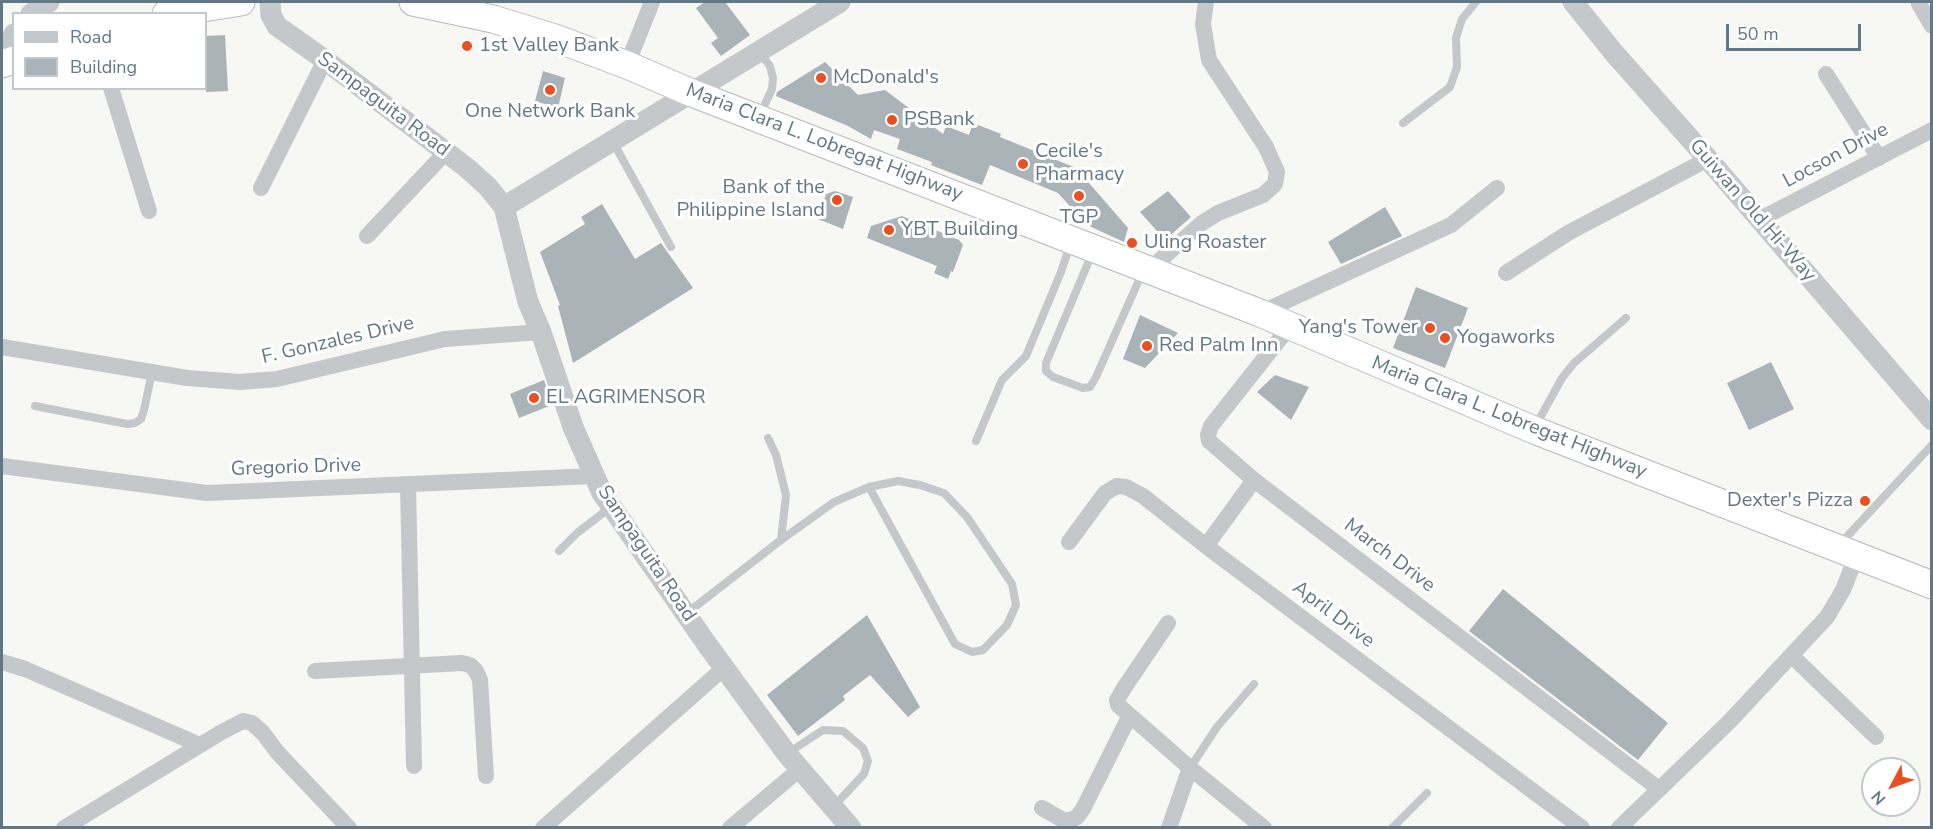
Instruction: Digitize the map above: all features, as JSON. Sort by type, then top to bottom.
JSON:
[{"type":"highway","points":[[179,12],[242,2]]},
{"type":"highway","name":"Maria Clara L. Lobregat Highway","points":[[413,2],[493,19],[555,38],[627,65],[692,93],[1260,313],[1534,430],[1932,585]]},
{"type":"street","points":[[34,12],[49,2]]},
{"type":"street","name":"Sampaguita Road","points":[[270,2],[271,15],[277,26],[446,152],[488,187],[504,207],[528,302],[541,332],[573,428],[594,476],[611,507],[724,668],[794,761],[851,828]]},
{"type":"street","points":[[627,65],[652,2]]},
{"type":"street","points":[[504,207],[840,2]]},
{"type":"street","points":[[1147,268],[1202,223],[1218,213],[1263,195],[1275,184],[1277,172],[1266,147],[1209,60],[1203,24],[1206,2]]},
{"type":"street","name":"Guiwan Old Hi-Way","points":[[1573,2],[1614,53],[1932,420]]},
{"type":"street","points":[[1919,4],[1932,26]]},
{"type":"street","points":[[261,188],[325,60]]},
{"type":"street","points":[[1826,74],[1879,158]]},
{"type":"street","points":[[112,90],[122,130],[149,211]]},
{"type":"street","name":"Locson Drive","points":[[1760,219],[1932,130]]},
{"type":"street","points":[[367,236],[446,152]]},
{"type":"street","points":[[1506,273],[1568,233],[1708,159]]},
{"type":"street","points":[[1260,313],[1451,225],[1497,188]]},
{"type":"street","name":"March Drive","points":[[1290,326],[1211,426],[1208,435],[1213,445],[1254,480],[1659,789]]},
{"type":"street","name":"F. Gonzales Drive","points":[[2,347],[187,378],[240,382],[277,380],[444,339],[541,332]]},
{"type":"street","name":"Gregorio Drive","points":[[2,466],[207,493],[594,476]]},
{"type":"street","points":[[1206,546],[1254,480]]},
{"type":"street","points":[[408,485],[414,766]]},
{"type":"street","name":"April Drive","points":[[1069,542],[1105,493],[1117,486],[1126,487],[1143,496],[1206,546],[1582,828]]},
{"type":"street","points":[[1619,828],[1729,722],[1792,656],[1837,603],[1846,553]]},
{"type":"street","points":[[1168,623],[1117,700],[1120,709],[1264,828]]},
{"type":"street","points":[[1792,656],[1876,737]]},
{"type":"street","points":[[2,662],[25,669],[200,745]]},
{"type":"street","points":[[315,671],[462,663],[470,665],[476,670],[481,687],[486,776]]},
{"type":"street","points":[[543,828],[724,668]]},
{"type":"street","points":[[1042,808],[1063,820],[1077,817],[1129,717]]},
{"type":"street","points":[[64,828],[243,721],[252,723],[349,828]]},
{"type":"street","points":[[730,828],[794,761]]},
{"type":"street","points":[[1168,828],[1190,768]]},
{"type":"street","points":[[1632,815],[1644,828]]},
{"type":"lane","points":[[1403,123],[1450,87],[1457,67],[1456,38],[1462,20],[1476,2]]},
{"type":"lane","points":[[758,51],[770,66],[773,78],[772,89],[758,118]]},
{"type":"lane","points":[[612,141],[671,247]]},
{"type":"lane","points":[[1083,243],[1046,363],[1046,371],[1053,377],[1083,388],[1090,387],[1147,268]]},
{"type":"lane","points":[[976,441],[1002,380],[1026,356],[1061,272],[1083,243]]},
{"type":"lane","points":[[1534,430],[1562,378],[1574,363],[1626,318]]},
{"type":"lane","points":[[35,406],[126,424],[135,423],[141,419],[144,410],[152,372]]},
{"type":"lane","points":[[768,438],[776,455],[786,495],[781,540]]},
{"type":"lane","points":[[1846,553],[1932,445]]},
{"type":"lane","points":[[687,613],[834,502],[869,487],[898,481],[920,484],[945,493],[967,517],[1012,584],[1016,604],[1007,625],[983,650],[972,652],[955,644],[869,487]]},
{"type":"lane","points":[[559,551],[577,533],[611,507]]},
{"type":"lane","points":[[1190,768],[1217,727],[1254,684]]},
{"type":"lane","points":[[794,761],[824,730],[843,731],[863,748],[868,761],[864,774],[833,807]]},
{"type":"lane","points":[[1392,828],[1427,793]]},
{"type":"building","points":[[705,2],[725,2],[750,35],[721,56],[711,43],[718,38],[696,8]]},
{"type":"building","points":[[225,35],[228,91],[206,92],[207,36]]},
{"type":"building","points":[[825,62],[858,95],[885,90],[943,134],[946,126],[969,135],[973,123],[1001,134],[1000,137],[1076,168],[1128,228],[1124,242],[1087,225],[1058,193],[990,165],[982,185],[897,149],[900,139],[874,130],[871,139],[848,126],[776,96],[777,92]]},
{"type":"building","name":"One Network Bank","points":[[543,71],[565,78],[558,108],[535,101]]},
{"type":"building","points":[[835,191],[853,197],[843,229],[818,219],[826,194]]},
{"type":"building","points":[[1168,191],[1191,217],[1165,240],[1140,212]]},
{"type":"building","points":[[602,204],[635,259],[661,243],[693,288],[573,363],[558,306],[560,305],[540,252],[585,224],[581,217]]},
{"type":"building","points":[[1385,207],[1402,236],[1341,264],[1328,242]]},
{"type":"building","points":[[902,216],[959,240],[963,245],[948,279],[934,273],[937,266],[867,238],[871,226]]},
{"type":"building","name":"Yang's Tower","points":[[1416,287],[1468,308],[1445,368],[1393,348]]},
{"type":"building","name":"Red Palm Inn","points":[[1140,315],[1178,333],[1145,368],[1123,359]]},
{"type":"building","points":[[1771,362],[1794,409],[1749,430],[1727,383]]},
{"type":"building","points":[[1275,375],[1309,387],[1291,420],[1257,392]]},
{"type":"building","name":"EL AGRIMENSOR","points":[[544,380],[552,405],[519,418],[510,394]]},
{"type":"building","points":[[1503,589],[1668,723],[1638,760],[1469,631]]},
{"type":"building","points":[[867,615],[920,707],[908,717],[870,675],[843,696],[845,700],[798,736],[767,695]]},
{"type":"place","name":"1st Valley Bank","points":[[467,46]]},
{"type":"place","name":"McDonald's","points":[[821,78]]},
{"type":"place","name":"One Network Bank","points":[[550,90]]},
{"type":"place","name":"PSBank","points":[[892,120]]},
{"type":"place","name":"Cecile's Pharmacy","points":[[1023,164]]},
{"type":"place","name":"TGP","points":[[1079,196]]},
{"type":"place","name":"Bank of the Philippine Island","points":[[837,200]]},
{"type":"place","name":"YBT Building","points":[[889,230]]},
{"type":"place","name":"Uling Roaster","points":[[1132,243]]},
{"type":"place","name":"Yang's Tower","points":[[1430,328]]},
{"type":"place","name":"Yogaworks","points":[[1445,338]]},
{"type":"place","name":"Red Palm Inn","points":[[1147,346]]},
{"type":"place","name":"EL AGRIMENSOR","points":[[534,398]]},
{"type":"place","name":"Dexter's Pizza","points":[[1865,501]]}]
